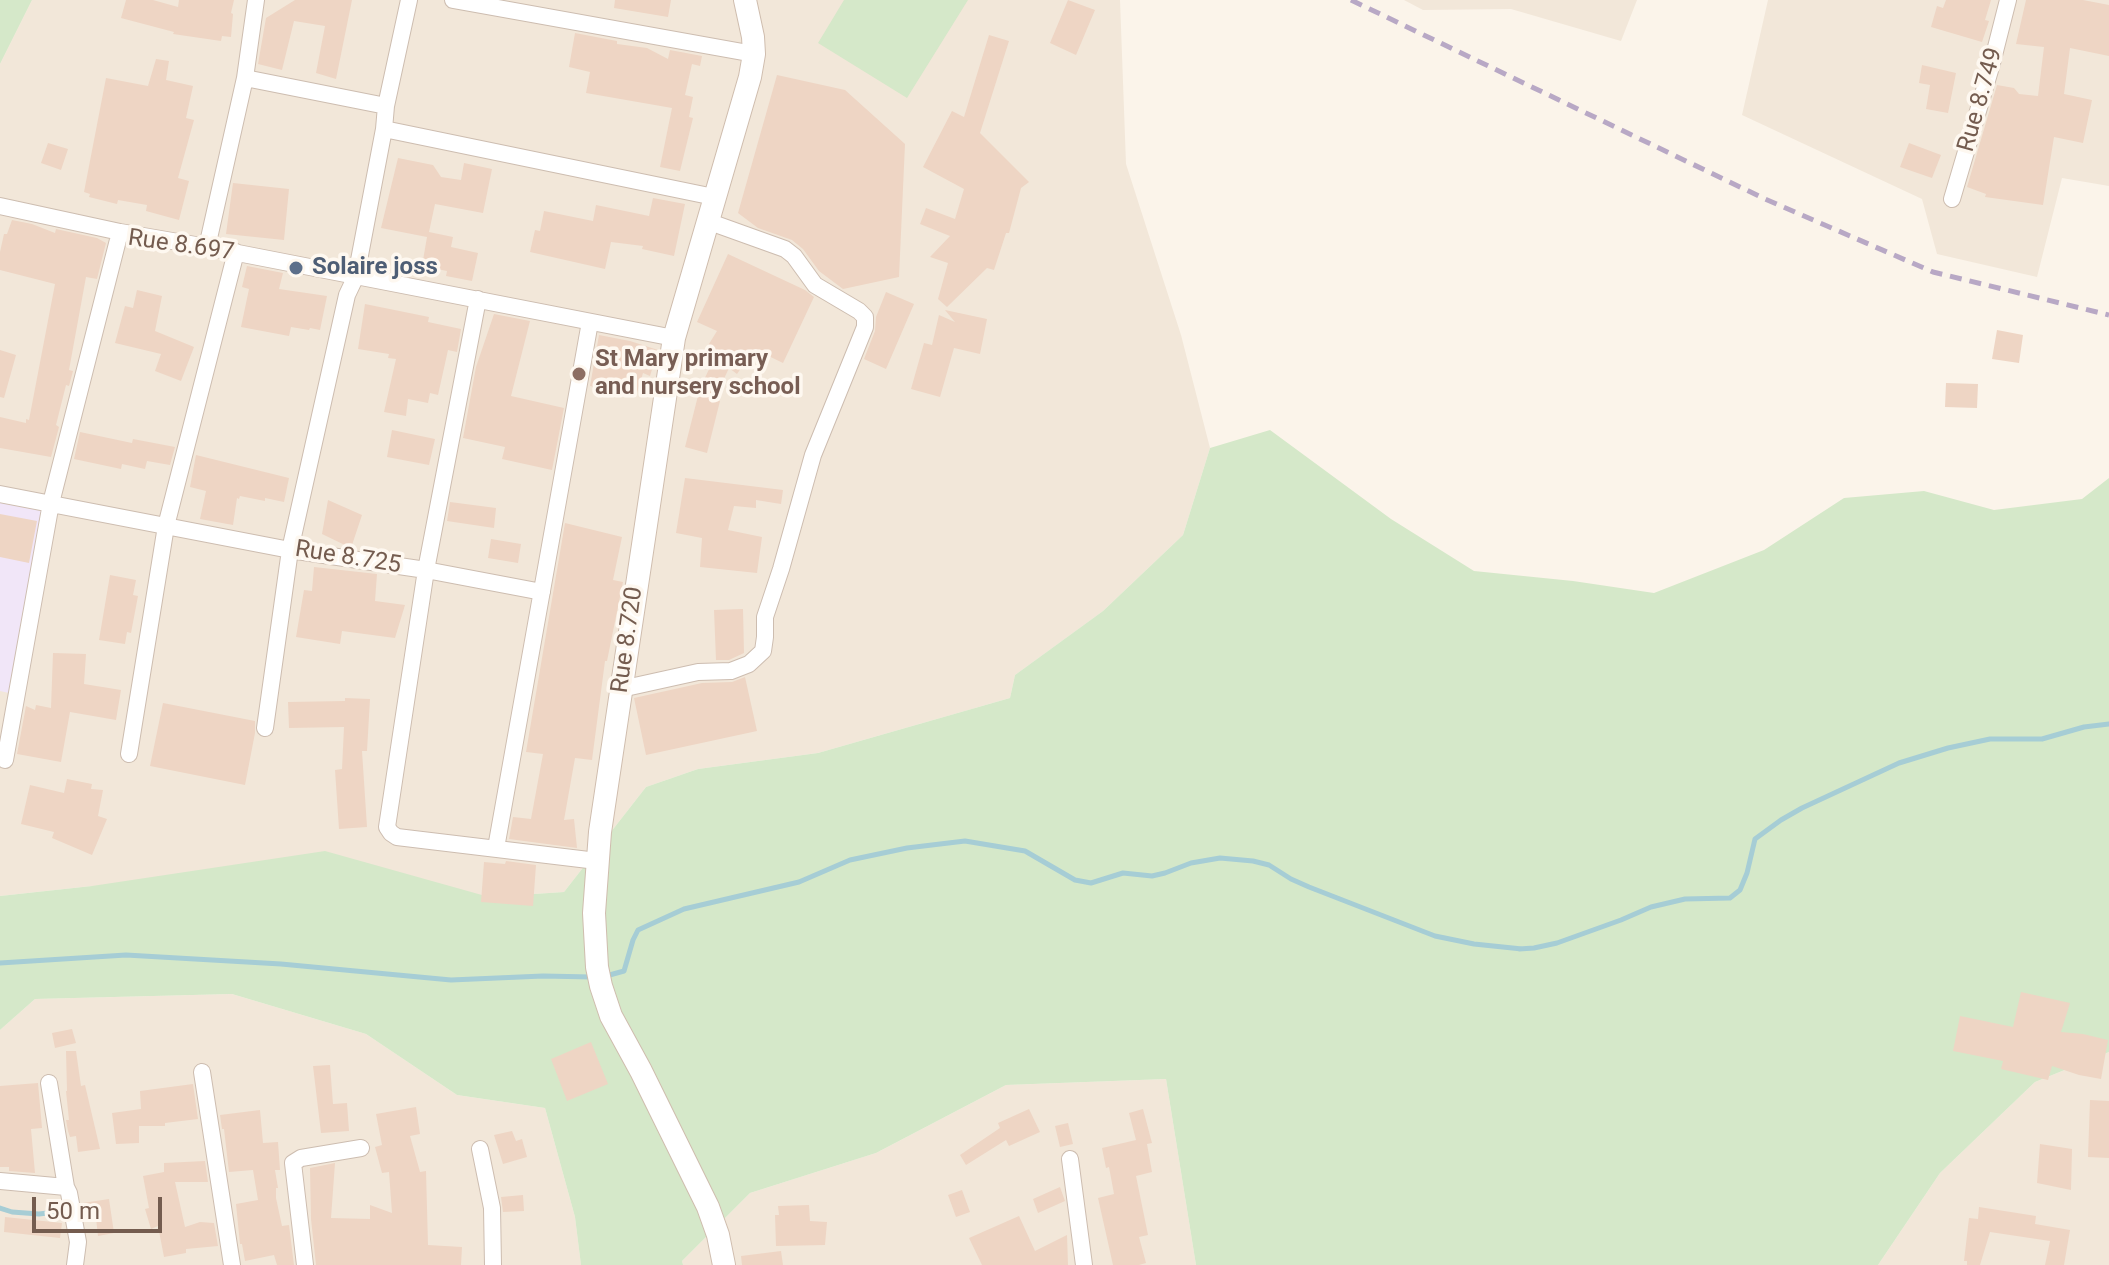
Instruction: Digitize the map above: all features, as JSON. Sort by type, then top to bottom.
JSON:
[{"type":"main road","name":"Rue 8.720","points":[[724,1265],[708,1207],[611,1016],[599,977],[594,913],[597,861],[674,338],[754,54],[751,21],[745,0]]},
{"type":"street","points":[[207,247],[245,78],[256,0]]},
{"type":"street","points":[[265,728],[290,550],[347,295],[356,276],[386,106],[409,0]]},
{"type":"street","points":[[453,0],[754,54]]},
{"type":"street","name":"Rue 8.749","points":[[1952,199],[2008,0]]},
{"type":"street","points":[[245,78],[386,106]]},
{"type":"street","points":[[384,129],[714,197]]},
{"type":"street","points":[[0,206],[120,232]]},
{"type":"street","points":[[621,689],[698,672],[731,671],[749,664],[763,651],[765,617],[813,455],[865,327],[865,317],[859,311],[815,285],[794,256],[785,249],[707,221]]},
{"type":"street","name":"Rue 8.697","points":[[5,760],[51,503],[120,232],[674,338]]},
{"type":"street","points":[[129,754],[166,526],[236,252]]},
{"type":"street","name":"Rue 8.725","points":[[0,494],[290,550],[426,570],[478,299]]},
{"type":"street","points":[[496,848],[590,322]]},
{"type":"street","points":[[542,592],[426,570],[387,827],[397,837],[597,861]]},
{"type":"street","points":[[202,1072],[232,1265]]},
{"type":"street","points":[[49,1083],[78,1242],[75,1265]]},
{"type":"street","points":[[305,1265],[293,1163],[301,1158],[361,1148]]},
{"type":"street","points":[[480,1149],[492,1208],[493,1265]]},
{"type":"street","points":[[1070,1159],[1084,1265]]},
{"type":"street","points":[[0,1181],[66,1187]]},
{"type":"shaded area","points":[[32,0],[1120,0],[1126,164],[1181,335],[1210,448],[1183,535],[1103,611],[1015,675],[1010,698],[818,753],[698,769],[646,787],[564,892],[489,897],[92,886],[0,896],[0,64]]},
{"type":"shaded area","points":[[1404,0],[1637,0],[1621,41],[1511,9],[1423,10]]},
{"type":"shaded area","points":[[1768,0],[2109,0],[2109,186],[2062,178],[2037,277],[1937,254],[1922,199],[1742,115]]},
{"type":"shaded area","points":[[0,491],[38,499],[46,514],[9,693],[0,691]]},
{"type":"shaded area","points":[[232,994],[366,1034],[457,1095],[545,1108],[575,1217],[581,1265],[0,1265],[0,1030],[35,999]]},
{"type":"shaded area","points":[[2109,1052],[2109,1265],[1878,1265],[1940,1173],[2035,1082]]},
{"type":"shaded area","points":[[1166,1079],[1196,1265],[683,1265],[682,1261],[750,1193],[876,1153],[1006,1085]]},
{"type":"green space","points":[[0,0],[32,0],[0,64]]},
{"type":"green space","points":[[844,0],[968,0],[907,98],[818,43]]},
{"type":"green space","points":[[1270,430],[1391,519],[1474,571],[1654,593],[1764,550],[1844,498],[1924,491],[1994,510],[2082,499],[2109,478],[2109,1052],[2035,1082],[1940,1173],[1878,1265],[1196,1265],[1166,1079],[1006,1085],[876,1153],[750,1193],[682,1261],[683,1265],[581,1265],[575,1217],[545,1108],[457,1095],[366,1034],[232,994],[35,999],[0,1030],[0,896],[92,886],[325,851],[489,897],[564,892],[646,787],[698,769],[818,753],[1010,698],[1015,675],[1103,611],[1183,535],[1210,448]]},
{"type":"building","points":[[126,0],[153,0],[178,7],[179,0],[234,0],[231,37],[222,36],[221,41],[173,34],[121,18]]},
{"type":"building","points":[[295,0],[352,0],[336,79],[316,73],[325,26],[294,21],[282,70],[258,64],[266,18]]},
{"type":"building","points":[[615,0],[671,0],[668,17],[614,8]]},
{"type":"building","points":[[1068,0],[1095,10],[1076,55],[1050,43]]},
{"type":"building","points":[[1946,0],[1991,0],[1985,20],[1989,21],[1982,42],[1931,27],[1937,6],[1943,8]]},
{"type":"building","points":[[2026,0],[2083,0],[2109,5],[2109,56],[2070,48],[2064,94],[2092,100],[2083,143],[2054,137],[2043,205],[1985,197],[1986,194],[1967,187],[1997,85],[2014,88],[2019,94],[2038,96],[2044,47],[2016,44]]},
{"type":"building","points":[[575,33],[647,48],[668,59],[670,50],[702,56],[700,66],[692,64],[685,95],[693,97],[689,117],[693,118],[680,171],[660,167],[672,108],[586,93],[590,72],[569,67]]},
{"type":"building","points":[[989,35],[1009,41],[980,133],[1029,182],[1021,188],[1009,233],[1006,233],[994,270],[987,268],[947,307],[938,299],[948,263],[930,257],[950,236],[920,224],[926,208],[955,219],[964,189],[923,167],[952,111],[964,117]]},
{"type":"building","points":[[156,59],[169,61],[166,80],[193,86],[186,118],[194,120],[178,178],[189,181],[179,220],[146,211],[147,205],[118,200],[117,204],[89,197],[90,194],[84,192],[106,78],[148,86]]},
{"type":"building","points":[[1922,65],[1956,73],[1948,113],[1926,109],[1930,85],[1919,83]]},
{"type":"building","points":[[777,75],[845,90],[905,144],[899,277],[843,289],[819,271],[792,240],[758,228],[738,213]]},
{"type":"building","points":[[48,143],[68,149],[61,170],[41,163]]},
{"type":"building","points":[[1909,143],[1941,155],[1932,178],[1900,167]]},
{"type":"building","points":[[398,158],[433,165],[441,177],[461,180],[464,163],[492,169],[483,213],[435,204],[429,232],[453,237],[451,247],[478,253],[472,281],[446,276],[447,271],[422,266],[427,237],[381,228]]},
{"type":"building","points":[[233,183],[289,189],[284,240],[226,234]]},
{"type":"building","points":[[653,198],[685,204],[674,256],[642,249],[643,246],[611,242],[605,269],[530,252],[535,230],[540,231],[544,211],[593,221],[596,205],[649,216]]},
{"type":"building","points":[[12,220],[55,233],[56,229],[97,238],[106,243],[97,279],[86,277],[69,370],[73,371],[69,386],[66,385],[51,457],[0,448],[0,417],[26,423],[26,419],[29,420],[55,284],[0,270],[4,234],[7,234]]},
{"type":"building","points":[[728,254],[814,297],[783,363],[754,349],[737,374],[729,368],[714,400],[720,401],[707,453],[685,447],[700,388],[714,359],[704,352],[717,331],[697,322]]},
{"type":"building","points":[[247,266],[283,273],[279,289],[327,296],[320,330],[291,327],[289,336],[241,327],[249,289],[242,287]]},
{"type":"building","points":[[137,290],[162,296],[155,331],[194,347],[181,381],[155,371],[161,354],[115,343],[125,306],[133,308]]},
{"type":"building","points":[[886,292],[914,304],[886,369],[864,359]]},
{"type":"building","points":[[365,304],[429,317],[428,322],[461,329],[457,352],[448,350],[438,395],[430,393],[428,403],[408,399],[406,416],[384,412],[396,359],[388,358],[389,354],[358,349]]},
{"type":"building","points":[[945,310],[987,319],[980,354],[954,348],[940,397],[911,389],[924,343],[932,345],[939,315],[955,322]]},
{"type":"building","points":[[494,314],[530,321],[511,396],[564,408],[552,470],[502,459],[505,447],[463,438],[476,367]]},
{"type":"building","points":[[1997,330],[2023,335],[2019,363],[1992,359]]},
{"type":"building","points":[[599,335],[658,350],[650,376],[643,373],[636,396],[590,386]]},
{"type":"building","points":[[0,350],[16,355],[4,398],[0,397]]},
{"type":"building","points":[[1946,383],[1978,384],[1977,408],[1945,407]]},
{"type":"building","points":[[392,430],[435,439],[429,465],[387,457]]},
{"type":"building","points":[[80,432],[132,443],[133,439],[175,447],[170,465],[147,461],[145,469],[122,464],[121,469],[74,459]]},
{"type":"building","points":[[196,455],[289,478],[284,502],[240,496],[237,498],[233,525],[200,519],[206,491],[190,487]]},
{"type":"building","points":[[685,478],[783,490],[781,504],[756,500],[756,508],[734,506],[728,530],[762,537],[757,573],[700,567],[702,538],[676,533]]},
{"type":"building","points":[[328,500],[362,515],[351,548],[322,534]]},
{"type":"building","points":[[450,502],[496,508],[494,528],[447,521]]},
{"type":"building","points":[[0,514],[37,521],[29,563],[0,557]]},
{"type":"building","points":[[565,523],[622,537],[613,580],[623,582],[605,661],[592,760],[575,758],[564,820],[574,819],[577,848],[509,839],[513,817],[531,819],[543,754],[526,752]]},
{"type":"building","points":[[491,539],[521,544],[518,563],[488,558]]},
{"type":"building","points":[[314,567],[377,574],[375,601],[405,605],[395,638],[342,631],[340,644],[296,637],[304,590],[312,591]]},
{"type":"building","points":[[110,575],[136,580],[133,595],[138,596],[131,633],[127,632],[125,644],[99,640]]},
{"type":"building","points":[[743,609],[744,653],[729,660],[716,660],[714,610]]},
{"type":"building","points":[[53,653],[86,654],[84,684],[121,690],[116,720],[70,712],[61,762],[17,754],[26,706],[35,710],[36,705],[51,708]]},
{"type":"building","points":[[745,677],[757,731],[646,755],[634,698],[702,683],[732,682]]},
{"type":"building","points":[[345,698],[370,699],[367,751],[362,751],[367,827],[339,829],[335,770],[342,769],[344,727],[289,728],[288,702],[345,701]]},
{"type":"building","points":[[163,703],[255,721],[245,785],[150,766]]},
{"type":"building","points":[[67,779],[92,784],[91,789],[103,790],[98,816],[107,819],[92,855],[52,838],[54,832],[21,824],[30,785],[64,793]]},
{"type":"building","points":[[506,861],[536,865],[533,906],[481,902],[484,862],[505,864]]},
{"type":"building","points":[[2021,992],[2070,1003],[2061,1032],[2108,1040],[2101,1079],[2052,1066],[2048,1080],[2001,1069],[2003,1061],[1953,1051],[1960,1016],[2013,1027]]},
{"type":"building","points":[[72,1029],[76,1043],[55,1048],[52,1033]]},
{"type":"building","points":[[591,1042],[608,1084],[567,1101],[551,1059]]},
{"type":"building","points":[[66,1051],[76,1051],[81,1086],[85,1085],[100,1149],[78,1152],[76,1136],[70,1137],[66,1120],[69,1120]]},
{"type":"building","points":[[330,1065],[333,1104],[347,1103],[349,1131],[321,1133],[313,1066]]},
{"type":"building","points":[[38,1083],[42,1128],[31,1129],[35,1173],[9,1171],[9,1167],[0,1167],[0,1086]]},
{"type":"building","points":[[193,1084],[198,1119],[165,1123],[165,1126],[139,1126],[139,1143],[116,1144],[112,1113],[141,1109],[140,1091]]},
{"type":"building","points":[[2090,1100],[2109,1101],[2109,1158],[2088,1157]]},
{"type":"building","points":[[416,1107],[420,1134],[410,1136],[420,1172],[426,1171],[428,1245],[462,1247],[461,1265],[316,1265],[310,1168],[335,1163],[331,1218],[370,1219],[370,1205],[392,1213],[389,1172],[382,1173],[375,1147],[382,1145],[376,1114]]},
{"type":"building","points":[[1029,1109],[1040,1132],[1009,1146],[1006,1140],[966,1165],[960,1155],[1000,1128],[998,1123]]},
{"type":"building","points":[[1143,1109],[1152,1143],[1147,1144],[1152,1172],[1136,1176],[1148,1235],[1139,1237],[1146,1263],[1113,1265],[1098,1198],[1114,1194],[1102,1148],[1136,1140],[1129,1113]]},
{"type":"building","points":[[260,1110],[263,1143],[278,1142],[280,1170],[275,1170],[276,1198],[282,1226],[289,1225],[294,1265],[277,1265],[274,1255],[245,1261],[240,1244],[236,1204],[258,1200],[253,1170],[229,1172],[220,1115]]},
{"type":"building","points":[[1068,1123],[1073,1144],[1060,1147],[1055,1126]]},
{"type":"building","points":[[512,1131],[516,1141],[522,1139],[527,1157],[503,1164],[494,1135]]},
{"type":"building","points":[[2040,1144],[2072,1149],[2071,1190],[2037,1183]]},
{"type":"building","points":[[205,1161],[208,1182],[175,1182],[185,1227],[200,1222],[214,1223],[218,1246],[186,1249],[186,1253],[164,1257],[158,1226],[151,1229],[145,1209],[149,1208],[143,1176],[164,1172],[164,1163]]},
{"type":"building","points":[[1060,1187],[1065,1201],[1038,1213],[1033,1199]]},
{"type":"building","points":[[962,1190],[970,1212],[956,1217],[948,1195]]},
{"type":"building","points":[[523,1195],[524,1211],[503,1212],[501,1197]]},
{"type":"building","points":[[109,1199],[114,1233],[98,1236],[96,1218],[86,1220],[83,1203]]},
{"type":"building","points":[[809,1205],[810,1221],[827,1222],[825,1245],[776,1246],[775,1215],[779,1215],[778,1206]]},
{"type":"building","points":[[1979,1207],[2036,1216],[2035,1224],[2070,1230],[2064,1265],[2045,1265],[2050,1241],[1990,1232],[1980,1265],[1967,1265],[1964,1261],[1969,1218],[1978,1219]]},
{"type":"building","points":[[1019,1216],[1035,1251],[1067,1235],[1068,1265],[982,1265],[969,1238]]},
{"type":"building","points":[[5,1217],[62,1223],[60,1238],[4,1232]]},
{"type":"building","points":[[781,1251],[783,1265],[742,1265],[741,1256]]},
{"type":"waterway","points":[[606,976],[624,971],[638,930],[684,909],[799,882],[850,860],[907,848],[965,841],[1025,851],[1075,880],[1091,883],[1123,873],[1152,876],[1191,863],[1220,858],[1253,861],[1269,865],[1309,887],[1435,936],[1474,944],[1534,948],[1557,943],[1651,907],[1685,899],[1730,898],[1740,890],[1755,839],[1802,808],[1899,763],[1990,739],[2042,739],[2084,727],[2109,724]]},
{"type":"waterway","points":[[0,963],[126,955],[281,964],[451,980],[592,977]]},
{"type":"waterway","points":[[0,1208],[39,1214],[91,1208]]},
{"type":"railway","points":[[1351,0],[1765,199],[1933,272],[2109,315]]},
{"type":"place","name":"Solaire joss","points":[[296,268]]},
{"type":"place","name":"St Mary primary and nursery school","points":[[579,374]]}]
